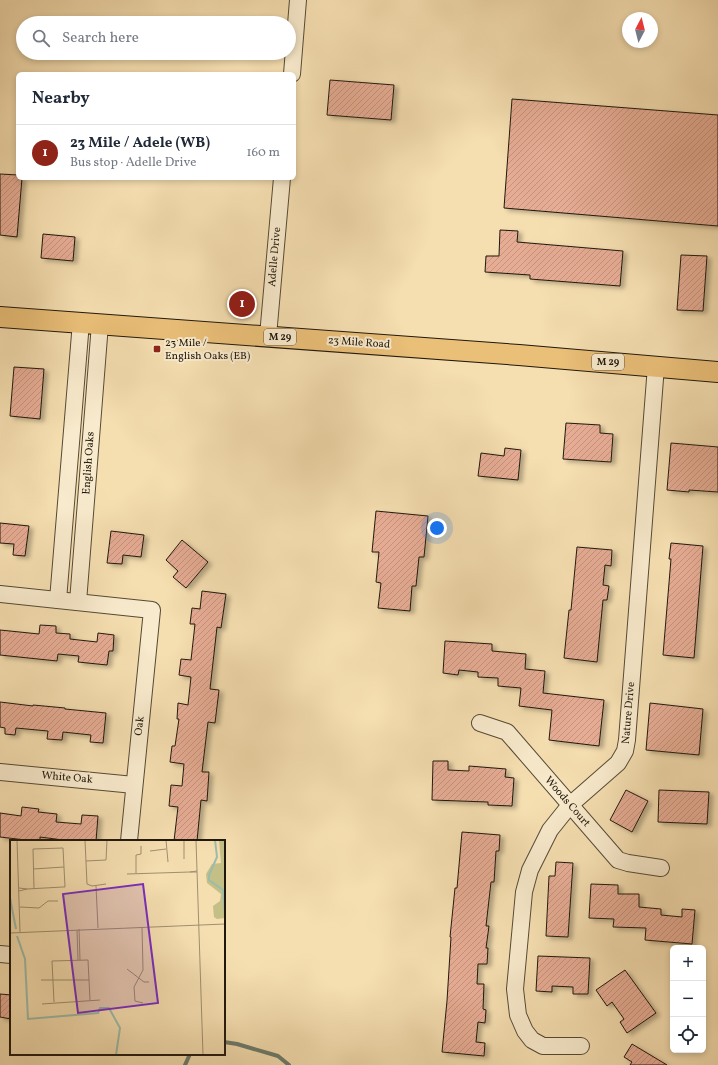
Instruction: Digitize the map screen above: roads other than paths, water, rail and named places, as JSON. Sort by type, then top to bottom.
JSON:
[{"type":"main road","name":"23 Mile Road","points":[[0,317],[268,336],[718,372]]},
{"type":"street","points":[[296,25],[298,0]]},
{"type":"street","points":[[292,72],[293,60]]},
{"type":"street","name":"Adelle Drive","points":[[268,336],[282,180]]},
{"type":"street","name":"English Oaks","points":[[58,600],[91,323]]},
{"type":"street","name":"English Oaks","points":[[78,602],[91,323]]},
{"type":"street","name":"Nature Drive","points":[[581,1046],[543,1046],[532,1040],[525,1031],[518,1015],[515,996],[524,892],[530,870],[550,830],[570,805],[618,763],[625,751],[629,718],[656,366]]},
{"type":"street","points":[[0,594],[78,602]]},
{"type":"street","name":"Oak","points":[[78,602],[152,610],[134,785],[130,840]]},
{"type":"street","name":"Woods Court","points":[[480,723],[507,732],[618,860],[661,868]]},
{"type":"street","name":"White Oak","points":[[0,772],[134,785]]},
{"type":"street","points":[[0,954],[10,955]]},
{"type":"waterway","points":[[225,1042],[237,1044],[278,1056],[289,1065]]},
{"type":"waterway","points":[[185,1065],[190,1055]]},
{"type":"place","name":"23 Mile / Adele (WB)","points":[[242,304]]},
{"type":"place","name":"23 Mile / English Oaks (EB)","points":[[157,349]]}]
